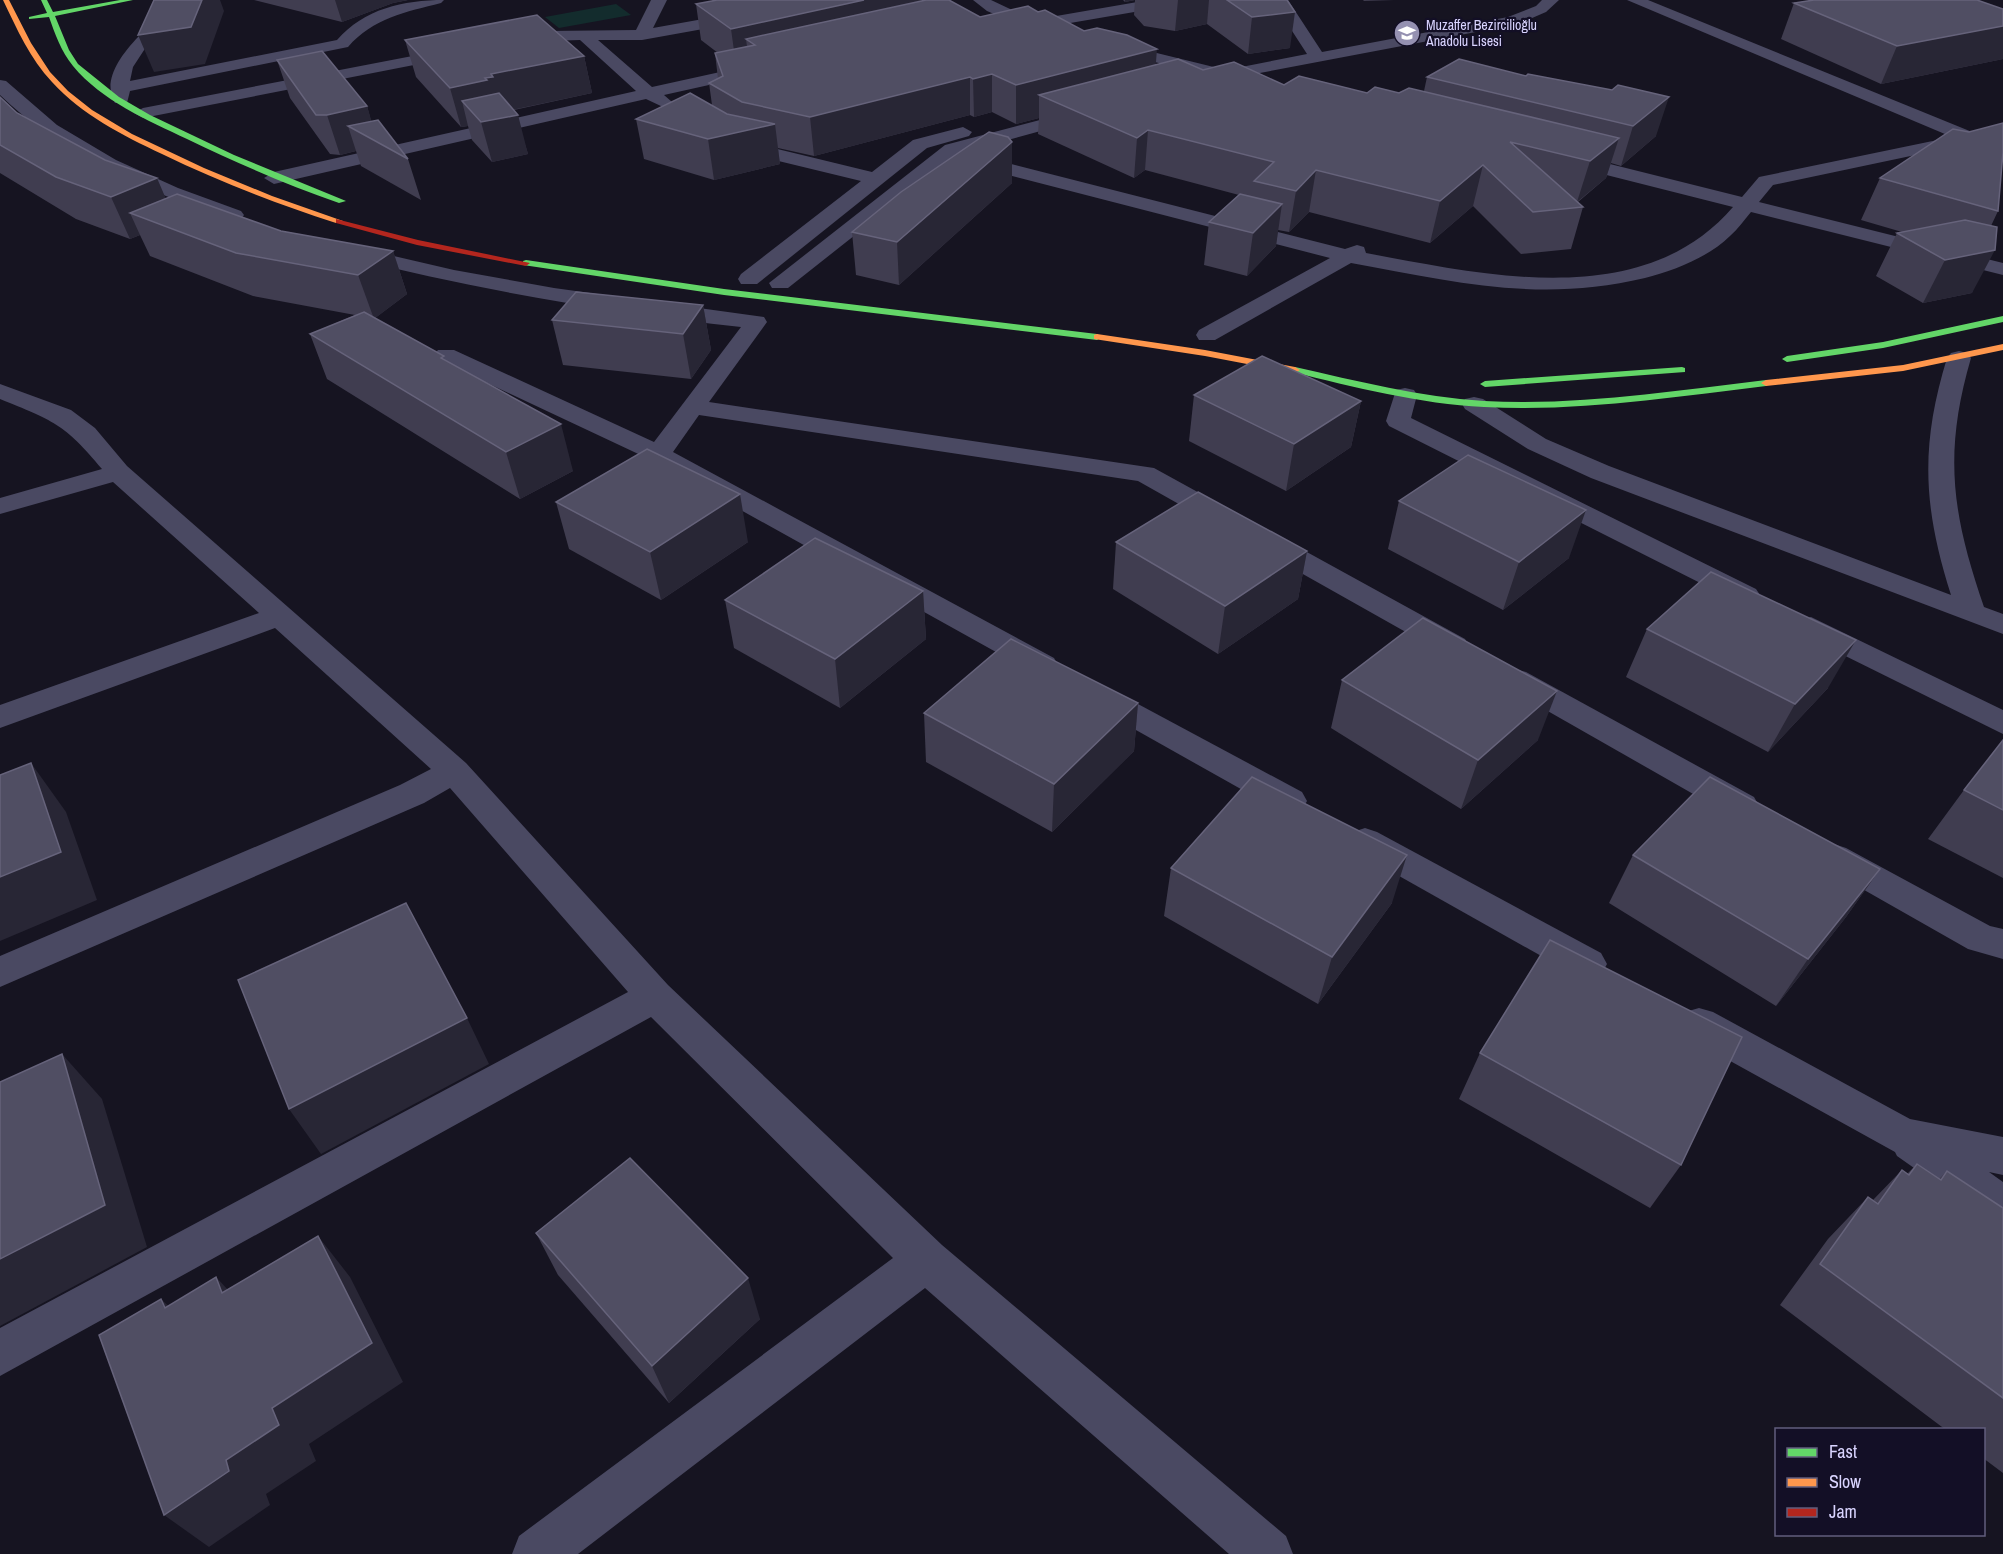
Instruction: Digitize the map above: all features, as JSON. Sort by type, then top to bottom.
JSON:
[{"type":"street","points":[[8,10],[50,4],[130,0]]},
{"type":"street","points":[[120,94],[125,65],[137,46],[160,24],[194,0]]},
{"type":"street","points":[[342,44],[355,30],[378,17],[436,0]]},
{"type":"street","points":[[642,35],[659,0]]},
{"type":"street","points":[[1031,25],[1175,0]]},
{"type":"street","points":[[1280,0],[1318,58]]},
{"type":"street","points":[[1158,76],[1226,75],[1512,21],[1541,9],[1551,0]]},
{"type":"street","points":[[1635,0],[1971,138]]},
{"type":"street","points":[[50,4],[63,45],[76,65],[120,94],[143,113],[274,178],[356,205]]},
{"type":"street","points":[[979,9],[1001,12],[1031,25],[1077,38]]},
{"type":"street","points":[[0,23],[8,10]]},
{"type":"street","points":[[8,10],[56,83],[98,117],[207,174],[278,204],[365,231],[467,254],[779,291],[1182,349],[1282,367],[1405,395],[1473,394],[1569,404],[1864,374],[1959,358],[2003,347]]},
{"type":"street","points":[[502,45],[549,36],[642,35],[757,15]]},
{"type":"street","points":[[584,36],[648,93],[678,111]]},
{"type":"street","points":[[120,94],[342,44],[396,63]]},
{"type":"street","points":[[1100,44],[1192,75]]},
{"type":"street","points":[[143,113],[467,51]]},
{"type":"street","points":[[274,178],[773,65]]},
{"type":"street","points":[[1226,75],[1272,86]]},
{"type":"street","points":[[0,85],[30,114],[79,147],[142,179],[257,223]]},
{"type":"street","points":[[658,454],[779,291],[947,153],[1094,102],[920,144],[743,278]]},
{"type":"street","points":[[1120,177],[1443,264],[1492,273],[1533,277],[1581,274],[1635,263],[1671,250],[1767,181],[1992,133]]},
{"type":"street","points":[[719,135],[740,147],[876,179]]},
{"type":"street","points":[[983,140],[1017,149]]},
{"type":"street","points":[[947,153],[1348,256],[1481,281],[1575,284],[1627,276],[1670,265],[1722,233],[1738,202]]},
{"type":"street","points":[[1547,154],[2003,269]]},
{"type":"street","points":[[1198,334],[1369,244]]},
{"type":"street","points":[[339,248],[432,272],[532,291],[618,305],[756,322]]},
{"type":"street","points":[[743,278],[779,291],[804,285]]},
{"type":"street","points":[[1773,361],[1883,345],[2003,319]]},
{"type":"street","points":[[1198,334],[1230,339]]},
{"type":"street","points":[[446,355],[658,454],[1610,976]]},
{"type":"street","points":[[1959,358],[1942,417],[1939,475],[1943,517],[1954,562],[1971,613]]},
{"type":"street","points":[[1473,394],[1517,383],[1702,368]]},
{"type":"street","points":[[0,391],[62,415],[86,433],[118,472],[454,771],[655,996],[926,1260],[1268,1554]]},
{"type":"street","points":[[1473,394],[1537,444],[1589,468],[2003,625]]},
{"type":"street","points":[[1405,395],[1398,421],[2003,723]]},
{"type":"street","points":[[693,407],[1145,474],[1762,817]]},
{"type":"street","points":[[0,506],[118,472]]},
{"type":"street","points":[[0,717],[280,616]]},
{"type":"street","points":[[0,972],[412,794],[454,771]]},
{"type":"street","points":[[1814,846],[1981,939],[2003,944]]},
{"type":"street","points":[[0,1353],[655,996]]},
{"type":"street","points":[[1673,1010],[1903,1136],[2003,1206]]},
{"type":"street","points":[[1903,1136],[2003,1156]]},
{"type":"street","points":[[537,1554],[926,1260]]},
{"type":"green space","points":[[616,4],[631,15],[559,28],[545,17]]},
{"type":"building","points":[[154,0],[202,0],[191,27],[138,35]]},
{"type":"building","points":[[717,0],[864,0],[731,29],[696,4]]},
{"type":"building","points":[[926,0],[949,0],[980,17],[1028,6],[1038,12],[1045,10],[1084,31],[1097,28],[1127,35],[1157,49],[1016,85],[992,74],[973,79],[970,77],[810,117],[742,102],[709,83],[723,76],[715,53],[755,45],[746,39]]},
{"type":"building","points":[[1227,0],[1287,0],[1295,12],[1252,17]]},
{"type":"building","points":[[1814,0],[1977,0],[2003,9],[2003,26],[1897,46],[1794,3]]},
{"type":"building","points":[[537,15],[584,56],[491,74],[493,77],[485,78],[487,80],[450,88],[405,40]]},
{"type":"building","points":[[322,51],[367,106],[327,115],[316,115],[277,60]]},
{"type":"building","points":[[1178,59],[1203,70],[1234,62],[1284,85],[1299,76],[1367,93],[1375,87],[1399,93],[1409,88],[1619,138],[1590,161],[1510,142],[1583,207],[1533,212],[1483,165],[1440,201],[1316,170],[1296,191],[1254,181],[1274,162],[1148,130],[1137,138],[1039,95]]},
{"type":"building","points":[[1459,59],[1526,76],[1528,74],[1612,90],[1618,85],[1669,97],[1633,126],[1427,77]]},
{"type":"building","points":[[499,93],[518,115],[481,122],[462,101]]},
{"type":"building","points":[[690,93],[727,114],[775,124],[708,139],[636,119]]},
{"type":"building","points":[[0,97],[17,113],[105,160],[157,178],[111,197],[56,177],[0,145]]},
{"type":"building","points":[[378,120],[408,159],[348,126]]},
{"type":"building","points":[[2003,123],[1998,211],[1880,178],[1953,129],[1969,132]]},
{"type":"building","points":[[989,132],[1008,137],[1012,142],[897,242],[852,232],[901,192]]},
{"type":"building","points":[[177,194],[281,231],[393,251],[358,275],[236,253],[130,213]]},
{"type":"building","points":[[1240,194],[1282,204],[1253,233],[1209,222]]},
{"type":"building","points":[[1965,220],[1997,227],[1995,250],[1945,260],[1897,233]]},
{"type":"building","points":[[576,292],[703,305],[683,334],[552,320]]},
{"type":"building","points":[[364,312],[444,356],[441,358],[561,424],[506,452],[310,334]]},
{"type":"building","points":[[1262,356],[1361,401],[1294,444],[1194,395]]},
{"type":"building","points":[[647,449],[740,494],[650,552],[556,502]]},
{"type":"building","points":[[1468,455],[1586,510],[1519,562],[1399,501]]},
{"type":"building","points":[[1198,492],[1307,551],[1225,606],[1116,542]]},
{"type":"building","points":[[815,538],[923,591],[835,659],[725,600]]},
{"type":"building","points":[[1711,572],[1856,640],[1795,704],[1647,629]]},
{"type":"building","points":[[1423,618],[1557,691],[1478,760],[1342,680]]},
{"type":"building","points":[[1011,639],[1138,703],[1054,784],[924,713]]},
{"type":"building","points":[[2003,740],[2003,810],[1964,790]]},
{"type":"building","points":[[31,763],[61,852],[0,877],[0,775]]},
{"type":"building","points":[[1252,777],[1407,855],[1332,957],[1171,868]]},
{"type":"building","points":[[1710,777],[1880,869],[1808,959],[1633,855]]},
{"type":"building","points":[[406,903],[467,1018],[289,1109],[238,980]]},
{"type":"building","points":[[1550,940],[1742,1037],[1681,1165],[1480,1053]]},
{"type":"building","points":[[62,1054],[105,1205],[0,1259],[0,1082]]},
{"type":"building","points":[[630,1158],[748,1278],[652,1366],[536,1233]]},
{"type":"building","points":[[1917,1164],[1941,1180],[1947,1171],[2003,1208],[2003,1398],[1820,1264],[1868,1197],[1878,1204],[1902,1170],[1909,1175]]},
{"type":"building","points":[[318,1236],[372,1343],[272,1408],[279,1425],[226,1460],[229,1471],[164,1515],[99,1335],[161,1299],[165,1308],[216,1277],[222,1293]]},
{"type":"traffic: fast","points":[[44,0],[62,42],[76,65],[116,99],[163,125],[249,165],[342,201]]},
{"type":"traffic: fast","points":[[31,18],[130,0]]},
{"type":"traffic: fast","points":[[526,263],[724,292],[1097,337]]},
{"type":"traffic: fast","points":[[1787,359],[1883,345],[2003,319]]},
{"type":"traffic: fast","points":[[1295,370],[1436,399],[1518,405],[1624,400],[1766,383]]},
{"type":"traffic: fast","points":[[1485,384],[1682,370]]},
{"type":"traffic: slow","points":[[6,0],[28,43],[47,73],[66,93],[90,112],[129,135],[201,170],[269,198],[339,221]]},
{"type":"traffic: slow","points":[[1097,337],[1205,353],[1295,370]]},
{"type":"traffic: slow","points":[[1766,383],[1903,368],[2003,347]]},
{"type":"traffic: jam","points":[[339,221],[417,242],[526,263]]},
{"type":"place","name":"Muzaffer Bezircilioğlu Anadolu Lisesi","points":[[1407,33]]}]
